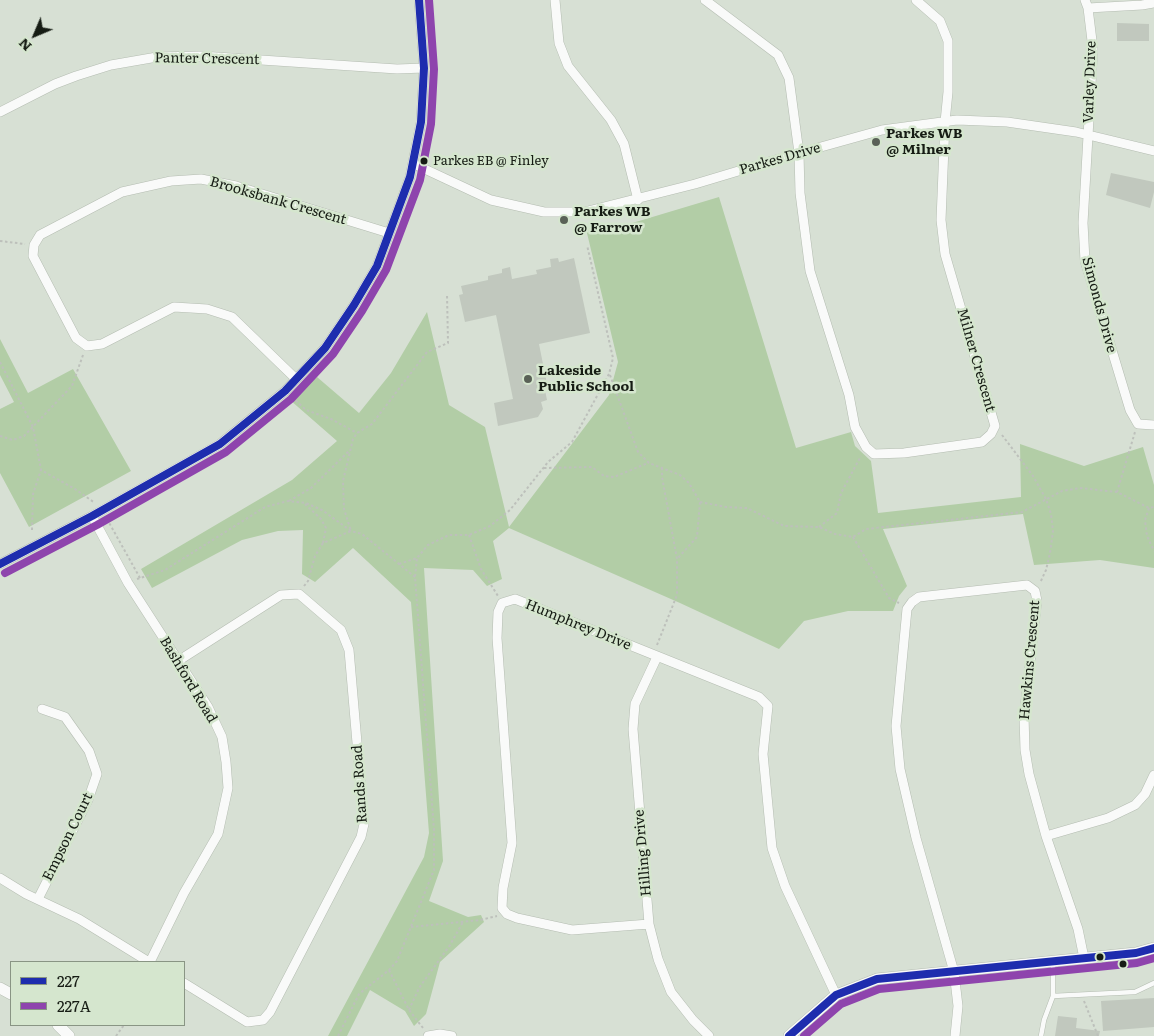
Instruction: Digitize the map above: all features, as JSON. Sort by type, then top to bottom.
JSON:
[{"type":"street","points":[[0,564],[92,516],[220,444],[286,391],[325,348],[377,266],[414,164],[421,122],[424,68],[419,0]]},
{"type":"street","points":[[555,0],[559,43],[568,66],[611,120],[624,144],[638,200]]},
{"type":"street","points":[[705,0],[778,55],[789,78],[799,153],[800,192],[810,271],[849,395],[855,427],[866,447]]},
{"type":"street","name":"Milner Crescent","points":[[866,447],[874,454],[904,453],[982,442],[991,434],[995,426],[945,254],[941,220],[948,92],[948,41],[940,21],[916,0]]},
{"type":"street","points":[[1086,4],[1142,5],[1154,3]]},
{"type":"street","name":"Varley Drive","points":[[1086,4],[1093,48],[1088,136]]},
{"type":"street","name":"Panter Crescent","points":[[0,112],[55,84],[76,76],[111,65],[157,57],[201,56],[404,69],[424,68]]},
{"type":"street","name":"Parkes Drive","points":[[414,164],[491,200],[544,212],[584,212],[638,200],[882,130],[957,120],[1008,122],[1088,136],[1154,151]]},
{"type":"street","name":"Simonds Drive","points":[[1088,136],[1082,223],[1085,261],[1130,410],[1138,424]]},
{"type":"street","name":"Brooksbank Crescent","points":[[34,245],[40,235],[122,192],[171,181],[201,179],[236,186],[389,233]]},
{"type":"street","points":[[34,245],[33,256],[76,338],[87,346],[102,344],[174,307],[207,309],[232,317],[296,379]]},
{"type":"street","points":[[1138,424],[1154,425]]},
{"type":"street","name":"Bashford Road","points":[[92,516],[128,583],[208,707],[222,737],[226,762],[228,788],[218,834],[184,893],[150,961]]},
{"type":"street","name":"Hawkins Crescent","points":[[907,609],[919,597],[1027,585],[1035,591],[1037,601],[1024,716],[1025,750],[1029,774],[1046,836],[1078,929],[1084,958]]},
{"type":"street","points":[[178,661],[281,595],[299,594]]},
{"type":"street","name":"Rands Road","points":[[185,984],[246,1022],[263,1020],[270,1012],[361,837],[364,824],[349,650],[341,630],[299,594]]},
{"type":"street","name":"Humphrey Drive","points":[[502,603],[515,599],[759,697],[768,706],[763,754],[772,848],[785,886],[836,995]]},
{"type":"street","points":[[502,603],[498,612],[497,638],[512,844],[502,908],[507,914],[572,930],[649,924]]},
{"type":"street","points":[[907,609],[896,726],[900,769],[916,838],[954,972],[958,1006],[954,1036]]},
{"type":"street","name":"Hilling Drive","points":[[655,656],[635,704],[633,729],[649,924],[658,959],[672,992],[693,1020],[709,1036]]},
{"type":"street","name":"Empson Court","points":[[38,899],[88,800],[97,774],[89,750],[65,717],[42,709]]},
{"type":"street","points":[[1046,836],[1108,818],[1135,805],[1145,794],[1154,775]]},
{"type":"street","points":[[0,878],[79,919],[148,961]]},
{"type":"street","points":[[789,1036],[836,995],[877,979],[1136,953],[1154,948]]},
{"type":"street","points":[[59,1026],[69,1036]]},
{"type":"street","points":[[428,1036],[440,1034],[452,1036]]},
{"type":"lane","points":[[1041,1036],[1044,1020],[1053,996],[1053,961]]},
{"type":"lane","points":[[1053,996],[1135,992],[1154,983]]},
{"type":"path","points":[[0,242],[34,245]]},
{"type":"path","points":[[399,564],[417,558],[428,545],[449,535],[469,535],[490,526],[510,510],[548,462],[572,442],[609,374],[613,358],[587,245]]},
{"type":"path","points":[[352,531],[344,509],[343,481],[350,450],[357,433],[372,424],[427,352],[448,343],[447,294]]},
{"type":"path","points":[[0,436],[13,440],[24,436],[33,427],[72,386],[87,346]]},
{"type":"path","points":[[0,362],[33,427],[41,470],[33,494],[32,530]]},
{"type":"path","points":[[609,374],[638,452],[650,463],[680,475],[689,483],[700,502],[697,537],[676,560]]},
{"type":"path","points":[[286,391],[306,410],[331,419],[357,433]]},
{"type":"path","points":[[1116,492],[1138,424]]},
{"type":"path","points":[[995,426],[1033,476],[1046,499],[1051,514],[1053,531],[1050,553],[1046,570],[1035,591]]},
{"type":"path","points":[[819,527],[837,513],[841,493],[866,447]]},
{"type":"path","points":[[128,583],[165,570],[265,507],[288,501],[311,488],[350,450]]},
{"type":"path","points":[[544,468],[592,467],[604,476],[614,477],[650,463]]},
{"type":"path","points":[[655,656],[677,595],[676,560],[662,468]]},
{"type":"path","points":[[41,470],[75,489],[102,510],[140,578]]},
{"type":"path","points":[[700,502],[726,507],[747,508],[784,526],[819,527],[835,534],[853,536],[866,529],[1022,512],[1062,491],[1080,488],[1116,492],[1149,508],[1154,507]]},
{"type":"path","points":[[288,501],[304,503],[322,510],[352,531],[362,534],[416,577]]},
{"type":"path","points":[[299,594],[308,581],[315,556],[323,543],[326,528],[321,520],[304,503]]},
{"type":"path","points":[[1149,508],[1145,520],[1147,536],[1154,551]]},
{"type":"path","points":[[323,543],[352,531]]},
{"type":"path","points":[[469,535],[481,569],[502,603]]},
{"type":"path","points":[[853,536],[889,598],[907,609]]},
{"type":"path","points":[[338,1036],[359,994],[398,961],[434,870],[434,830],[416,577],[417,558]]},
{"type":"path","points":[[410,927],[480,920],[507,914]]},
{"type":"path","points":[[409,1010],[419,988],[450,945],[463,922]]},
{"type":"path","points":[[389,970],[409,1010],[428,1036]]},
{"type":"path","points":[[1082,994],[1098,1036]]},
{"type":"green space","points":[[719,197],[796,448],[851,432],[855,446],[871,461],[878,513],[1021,497],[1020,444],[1084,466],[1143,447],[1154,485],[1154,568],[1100,560],[1034,565],[1023,514],[883,529],[907,586],[899,596],[893,611],[848,611],[804,621],[779,649],[509,528],[493,541],[502,579],[487,586],[473,570],[424,568],[443,861],[429,901],[468,917],[481,915],[484,922],[440,962],[426,1014],[414,1026],[405,1011],[370,990],[347,1036],[328,1036],[424,857],[429,833],[411,602],[353,548],[315,582],[302,574],[303,530],[278,531],[242,540],[152,588],[141,569],[292,480],[337,441],[290,400],[317,377],[359,413],[391,373],[427,312],[449,405],[485,427],[509,527],[609,395],[618,362],[586,229],[629,224]]},
{"type":"green space","points":[[0,339],[28,393],[73,369],[131,471],[29,527],[0,473],[0,409],[14,402],[0,375]]},
{"type":"building","points":[[1117,23],[1149,24],[1149,41],[1117,41]]},
{"type":"building","points":[[1111,173],[1154,182],[1154,192],[1150,208],[1106,195]]},
{"type":"building","points":[[558,258],[559,262],[574,258],[590,333],[539,344],[547,384],[544,385],[547,400],[541,402],[543,409],[538,417],[498,426],[494,403],[513,399],[496,315],[465,322],[459,295],[463,294],[461,286],[488,280],[488,276],[502,273],[502,269],[510,267],[512,279],[537,274],[536,270],[551,267],[550,259]]},
{"type":"building","points":[[1154,998],[1154,1027],[1103,1031],[1101,1001]]},
{"type":"building","points":[[1058,1016],[1077,1018],[1076,1028],[1100,1031],[1099,1036],[1055,1036]]},
{"type":"transit line","name":"227","points":[[0,564],[92,516],[220,444],[285,391],[325,348],[377,266],[410,177],[421,122],[424,68],[419,0]]},
{"type":"transit line","name":"227A","points":[[5,573],[97,525],[226,452],[291,399],[333,354],[362,311],[386,270],[420,180],[431,124],[434,69],[429,0]]},
{"type":"transit line","name":"227","points":[[789,1036],[836,995],[877,979],[1136,953],[1154,948]]},
{"type":"transit line","name":"227A","points":[[804,1036],[841,1004],[879,989],[1137,963],[1154,958]]},
{"type":"place","name":"Parkes WB @ Milner","points":[[876,142]]},
{"type":"place","name":"Parkes EB @ Finley","points":[[424,161]]},
{"type":"place","name":"Parkes WB @ Farrow","points":[[564,220]]},
{"type":"place","name":"Lakeside Public School","points":[[528,379]]}]
